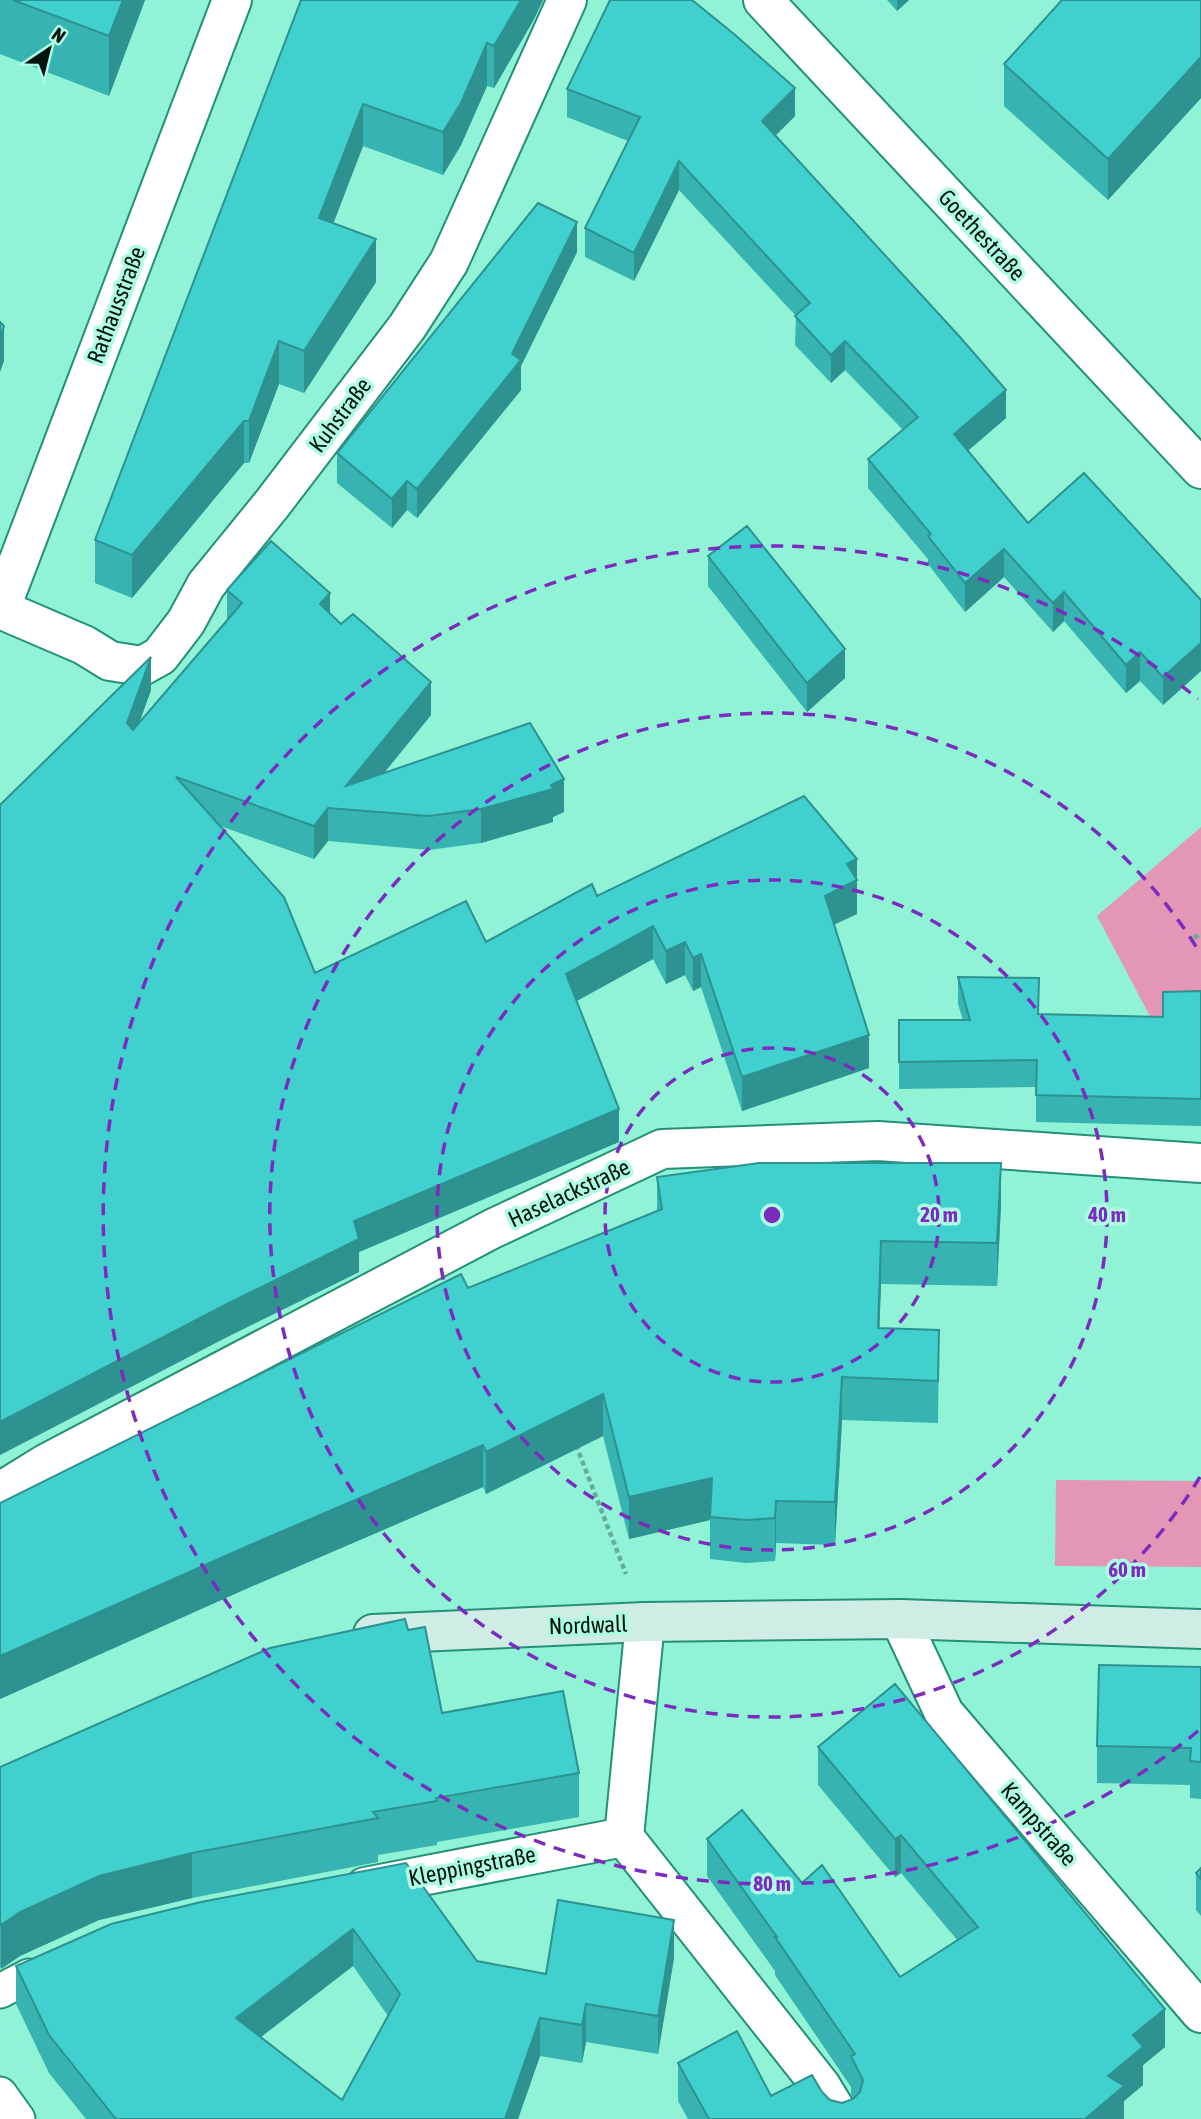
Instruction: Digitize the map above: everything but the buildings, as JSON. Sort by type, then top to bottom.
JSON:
[{"type":"main road","name":"Nordwall","points":[[334,1644],[374,1633],[645,1622],[900,1619],[1201,1629]]},
{"type":"street","name":"Rathausstraße","points":[[0,610],[232,0]]},
{"type":"street","name":"Kuhstraße","points":[[0,610],[84,645],[110,661],[142,666],[160,656],[186,622],[206,585],[272,504],[407,327],[449,262],[567,0]]},
{"type":"street","name":"Goethestraße","points":[[764,0],[1201,469]]},
{"type":"street","name":"Haselackstraße","points":[[0,1492],[47,1463],[492,1229],[662,1149],[878,1141],[1201,1163]]},
{"type":"street","name":"Kampstraße","points":[[900,1619],[944,1713],[1201,2013]]},
{"type":"street","points":[[645,1622],[624,1837],[821,2087],[841,2119]]},
{"type":"street","name":"Kleppingstraße","points":[[330,1894],[624,1837]]},
{"type":"street","points":[[0,2094],[18,2119]]},
{"type":"path","points":[[1194,938],[1201,933]]},
{"type":"path","points":[[576,1445],[645,1622]]},
{"type":"shaded area","points":[[1201,827],[1201,997],[1152,1020],[1097,916]]},
{"type":"shaded area","points":[[1056,1480],[1201,1481],[1201,1567],[1055,1566]]}]
